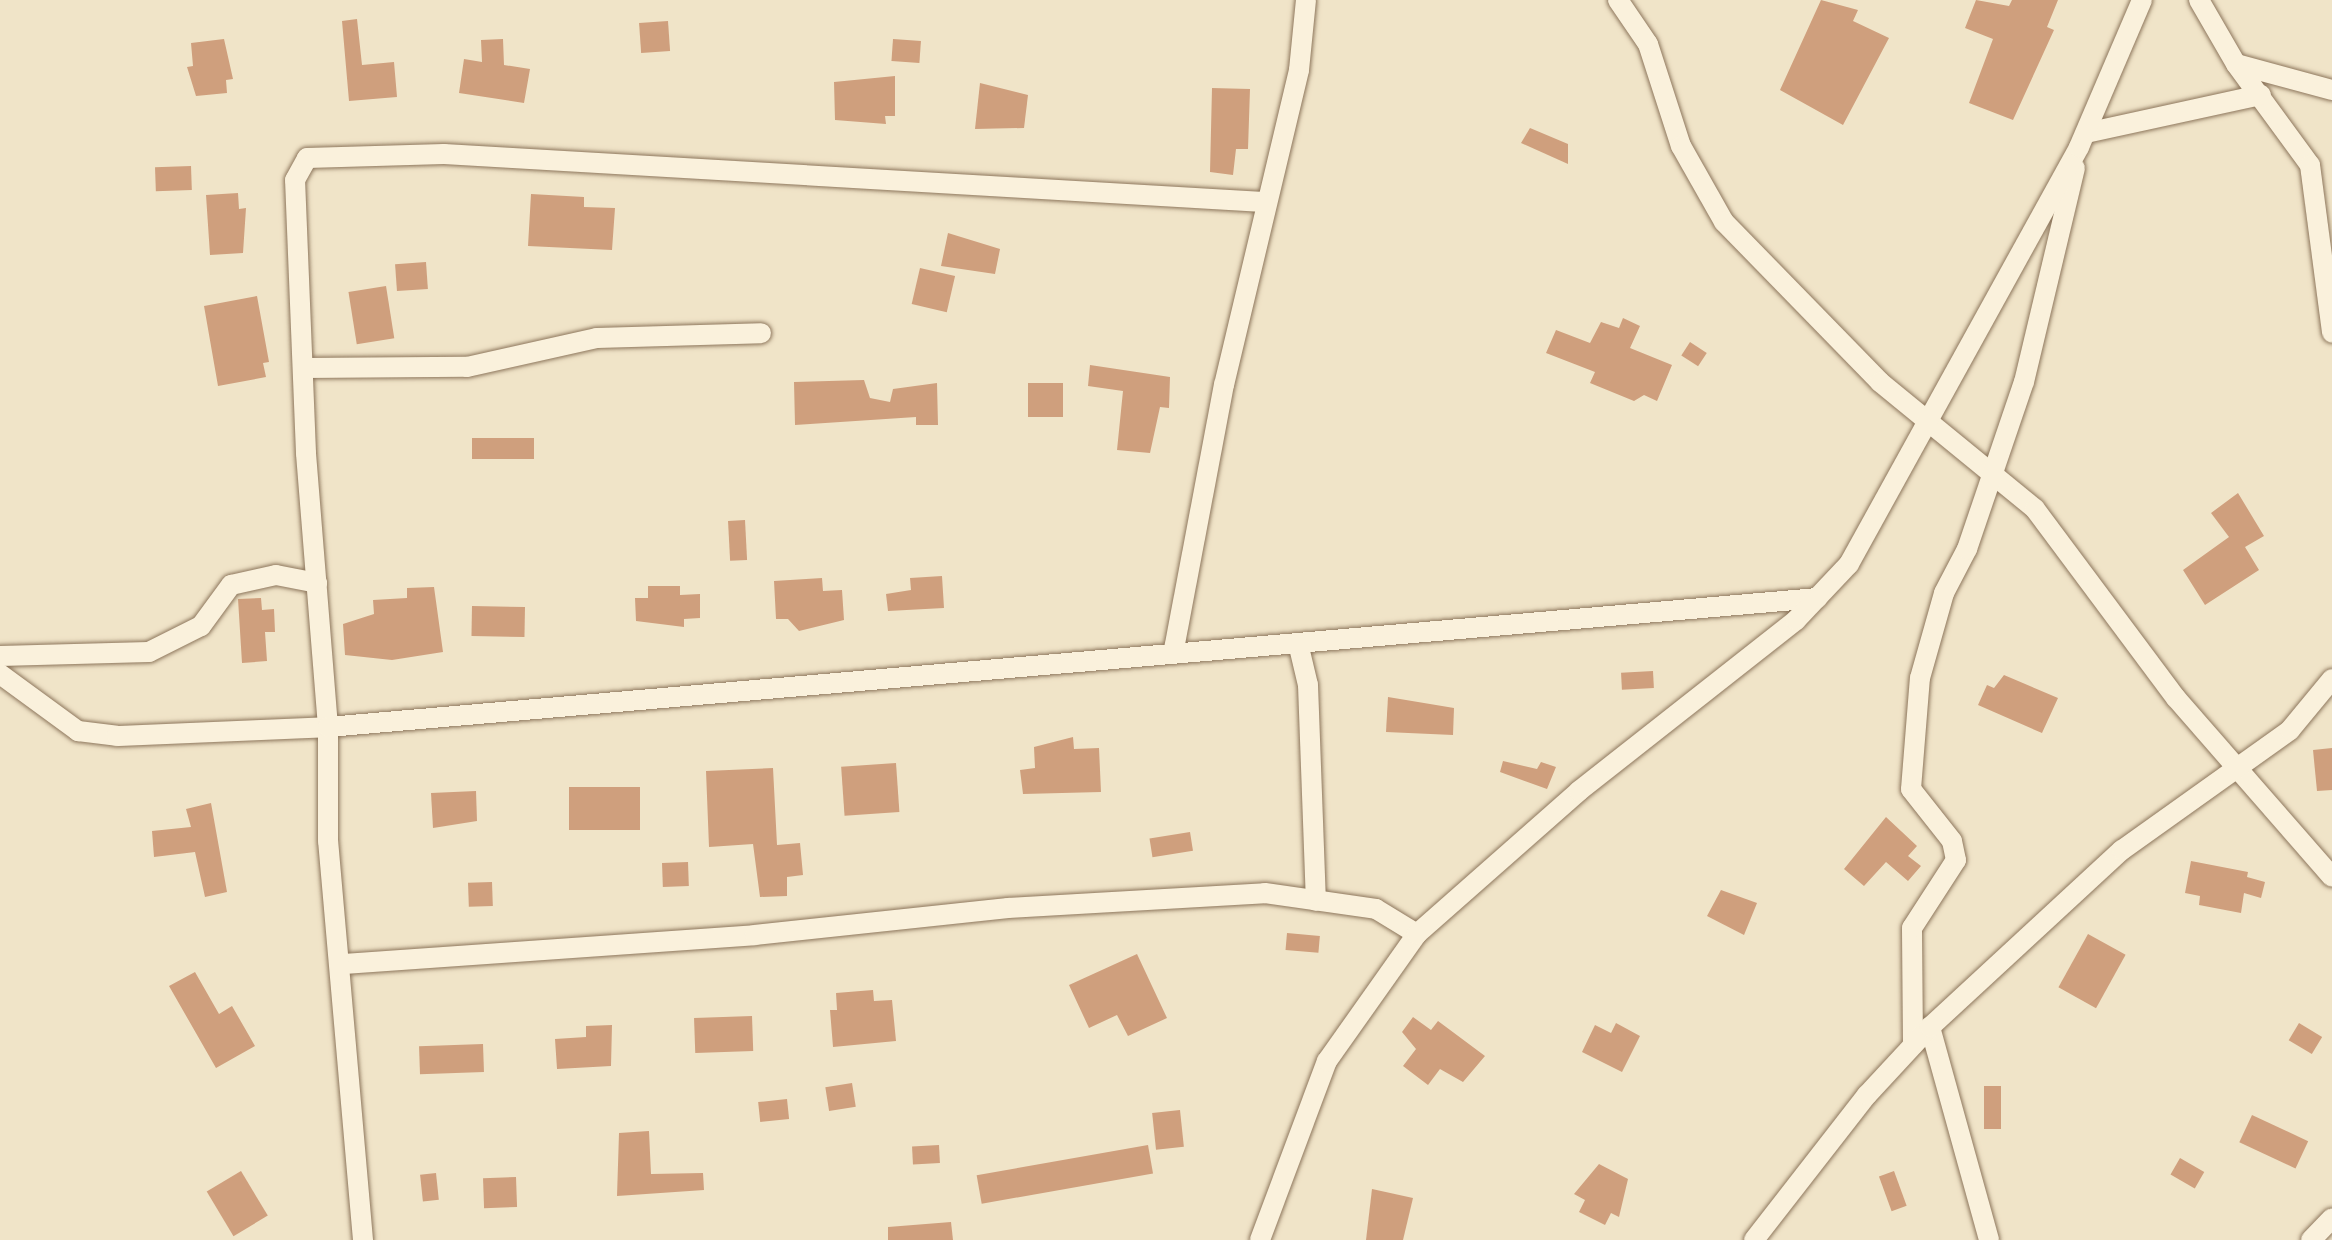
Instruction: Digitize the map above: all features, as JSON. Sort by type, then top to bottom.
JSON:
[{"type":"street","points":[[1174,649],[1264,202],[1299,70],[1306,0]]},
{"type":"street","points":[[1618,0],[1648,44],[1680,146],[1724,222],[1780,285],[1929,423],[1991,470],[2062,540],[2235,771],[2332,877]]},
{"type":"street","points":[[1260,1240],[1327,1060],[1417,934],[1579,791],[1817,598],[1849,564],[2083,140],[2142,0]]},
{"type":"street","points":[[2200,0],[2236,64],[2310,165],[2332,333]]},
{"type":"street","points":[[2236,64],[2332,90]]},
{"type":"street","points":[[2083,140],[2261,95]]},
{"type":"street","points":[[1913,1045],[1912,928],[1956,860],[1952,841],[1911,788],[1920,678],[2038,330],[2083,140]]},
{"type":"street","points":[[364,1240],[343,964],[328,841],[328,727],[316,582],[295,180],[307,158],[444,154],[1264,202]]},
{"type":"street","points":[[304,368],[467,367],[597,338],[761,332]]},
{"type":"street","points":[[0,656],[149,652],[201,626],[231,585],[276,575],[316,582]]},
{"type":"street","points":[[0,674],[78,731],[117,736],[328,727],[1174,649],[1298,643],[1817,598]]},
{"type":"street","points":[[1298,643],[1308,685],[1316,900]]},
{"type":"street","points":[[1754,1240],[1930,1027],[2122,850],[2290,730],[2332,679]]},
{"type":"street","points":[[343,964],[754,935],[1008,908],[1266,893],[1376,909],[1417,934]]},
{"type":"street","points":[[1930,1027],[1989,1240]]},
{"type":"street","points":[[2311,1240],[2332,1218]]},
{"type":"building","points":[[1821,0],[1858,10],[1853,21],[1889,38],[1843,125],[1780,90]]},
{"type":"building","points":[[1976,0],[2009,6],[2012,0],[2058,0],[2047,27],[2054,30],[2013,120],[1969,103],[1993,39],[1965,28]]},
{"type":"building","points":[[357,19],[362,65],[394,62],[397,97],[349,101],[342,21]]},
{"type":"building","points":[[668,21],[670,51],[641,53],[639,23]]},
{"type":"building","points":[[224,39],[233,79],[226,80],[227,93],[196,96],[187,67],[193,66],[191,43]]},
{"type":"building","points":[[503,39],[504,65],[530,69],[524,103],[459,93],[464,59],[482,62],[481,40]]},
{"type":"building","points":[[893,39],[921,41],[919,63],[891,61]]},
{"type":"building","points":[[895,76],[895,116],[885,116],[886,124],[835,120],[834,82]]},
{"type":"building","points":[[980,83],[1028,95],[1024,128],[975,129]]},
{"type":"building","points":[[1212,88],[1250,89],[1248,149],[1236,149],[1233,175],[1210,172]]},
{"type":"building","points":[[1530,128],[1568,144],[1568,164],[1521,143]]},
{"type":"building","points":[[191,166],[192,190],[156,191],[155,167]]},
{"type":"building","points":[[238,193],[239,209],[246,208],[243,253],[210,255],[206,195]]},
{"type":"building","points":[[531,194],[584,197],[584,207],[615,208],[612,250],[528,246]]},
{"type":"building","points":[[948,233],[1000,249],[995,274],[941,266]]},
{"type":"building","points":[[426,262],[428,289],[397,291],[395,264]]},
{"type":"building","points":[[920,268],[955,276],[947,312],[912,304]]},
{"type":"building","points":[[386,286],[394,338],[357,344],[348,292]]},
{"type":"building","points":[[257,296],[269,362],[263,363],[266,377],[218,386],[204,306]]},
{"type":"building","points":[[1623,318],[1640,326],[1630,348],[1672,365],[1657,401],[1644,395],[1634,401],[1590,383],[1595,372],[1546,353],[1556,330],[1590,343],[1601,322],[1619,328]]},
{"type":"building","points":[[1690,342],[1707,353],[1698,366],[1681,355]]},
{"type":"building","points":[[1090,365],[1170,377],[1169,408],[1160,407],[1150,453],[1117,450],[1123,391],[1088,386]]},
{"type":"building","points":[[864,380],[870,398],[890,402],[893,389],[937,383],[938,425],[916,425],[916,417],[795,425],[794,382]]},
{"type":"building","points":[[1028,383],[1063,383],[1063,417],[1028,417]]},
{"type":"building","points":[[472,438],[534,438],[534,459],[472,459]]},
{"type":"building","points":[[2238,493],[2264,536],[2245,547],[2259,570],[2205,605],[2183,570],[2229,537],[2211,513]]},
{"type":"building","points":[[745,520],[747,560],[730,561],[728,521]]},
{"type":"building","points":[[942,576],[944,608],[888,611],[886,594],[911,590],[910,578]]},
{"type":"building","points":[[822,578],[823,591],[842,590],[844,620],[799,631],[788,619],[776,619],[774,581]]},
{"type":"building","points":[[648,586],[680,586],[680,595],[700,594],[700,618],[684,619],[684,627],[636,621],[635,598],[648,598]]},
{"type":"building","points":[[434,587],[443,652],[392,660],[345,655],[343,624],[374,614],[373,600],[407,598],[407,588]]},
{"type":"building","points":[[261,598],[262,610],[274,609],[275,632],[265,632],[267,661],[242,663],[238,599]]},
{"type":"building","points":[[472,606],[525,607],[524,637],[471,636]]},
{"type":"building","points":[[1653,671],[1654,688],[1622,690],[1621,673]]},
{"type":"building","points":[[2004,675],[2058,698],[2042,733],[1978,705],[1987,685],[1994,688]]},
{"type":"building","points":[[1388,697],[1454,708],[1453,735],[1386,732]]},
{"type":"building","points":[[1073,737],[1074,749],[1099,748],[1101,792],[1023,794],[1020,770],[1035,768],[1034,747]]},
{"type":"building","points":[[2332,748],[2332,790],[2317,791],[2313,750]]},
{"type":"building","points":[[1503,761],[1537,769],[1541,762],[1556,767],[1547,789],[1500,772]]},
{"type":"building","points":[[896,763],[899,812],[845,816],[841,767]]},
{"type":"building","points":[[773,768],[777,845],[800,843],[803,875],[787,877],[787,896],[760,897],[753,844],[709,847],[706,771]]},
{"type":"building","points":[[569,787],[640,787],[640,830],[569,830]]},
{"type":"building","points":[[476,791],[477,821],[433,828],[431,793]]},
{"type":"building","points":[[211,803],[227,892],[205,897],[195,852],[154,857],[152,831],[191,827],[186,809]]},
{"type":"building","points":[[1886,817],[1917,846],[1908,856],[1921,866],[1908,881],[1886,862],[1864,886],[1844,869]]},
{"type":"building","points":[[1190,832],[1193,851],[1152,857],[1150,838]]},
{"type":"building","points":[[2191,861],[2248,872],[2247,877],[2265,882],[2261,898],[2244,893],[2241,913],[2199,905],[2200,896],[2185,893]]},
{"type":"building","points":[[688,862],[689,886],[663,887],[662,863]]},
{"type":"building","points":[[492,882],[493,906],[469,907],[468,883]]},
{"type":"building","points":[[1721,890],[1757,903],[1744,935],[1707,916]]},
{"type":"building","points":[[1287,933],[1320,936],[1318,953],[1286,950]]},
{"type":"building","points":[[2088,934],[2126,955],[2096,1008],[2058,987]]},
{"type":"building","points":[[1137,954],[1167,1018],[1128,1036],[1117,1015],[1089,1028],[1069,985]]},
{"type":"building","points":[[195,972],[219,1014],[232,1006],[255,1046],[216,1068],[169,986]]},
{"type":"building","points":[[873,990],[874,1001],[892,1000],[896,1041],[833,1047],[830,1010],[837,1010],[836,993]]},
{"type":"building","points":[[752,1016],[753,1051],[695,1053],[694,1018]]},
{"type":"building","points":[[1413,1017],[1431,1030],[1438,1021],[1485,1056],[1463,1082],[1440,1069],[1428,1085],[1403,1066],[1416,1049],[1402,1032]]},
{"type":"building","points":[[1616,1023],[1640,1036],[1622,1072],[1582,1052],[1595,1025],[1611,1033]]},
{"type":"building","points":[[2299,1023],[2322,1037],[2312,1054],[2289,1040]]},
{"type":"building","points":[[612,1025],[611,1066],[557,1069],[555,1039],[586,1037],[586,1026]]},
{"type":"building","points":[[483,1044],[484,1072],[420,1074],[419,1046]]},
{"type":"building","points":[[852,1083],[856,1107],[829,1111],[825,1087]]},
{"type":"building","points":[[1984,1086],[2001,1086],[2001,1129],[1984,1129]]},
{"type":"building","points":[[787,1099],[789,1119],[760,1122],[758,1102]]},
{"type":"building","points":[[1180,1110],[1184,1147],[1156,1150],[1152,1113]]},
{"type":"building","points":[[2252,1115],[2308,1141],[2296,1168],[2239,1142]]},
{"type":"building","points":[[649,1131],[651,1174],[703,1173],[704,1190],[617,1196],[619,1133]]},
{"type":"building","points":[[939,1145],[940,1163],[913,1164],[912,1146]]},
{"type":"building","points":[[1148,1145],[1153,1174],[982,1204],[977,1175]]},
{"type":"building","points":[[2180,1158],[2204,1172],[2195,1188],[2170,1174]]},
{"type":"building","points":[[1599,1164],[1628,1179],[1619,1217],[1611,1213],[1605,1225],[1579,1212],[1585,1200],[1574,1194]]},
{"type":"building","points":[[241,1171],[268,1216],[233,1236],[207,1192]]},
{"type":"building","points":[[1894,1171],[1907,1206],[1892,1211],[1879,1176]]},
{"type":"building","points":[[436,1173],[439,1200],[423,1202],[420,1175]]},
{"type":"building","points":[[516,1177],[517,1207],[484,1208],[483,1178]]},
{"type":"building","points":[[1372,1189],[1413,1198],[1403,1240],[1366,1240]]},
{"type":"building","points":[[951,1222],[953,1240],[888,1240],[888,1227]]}]
